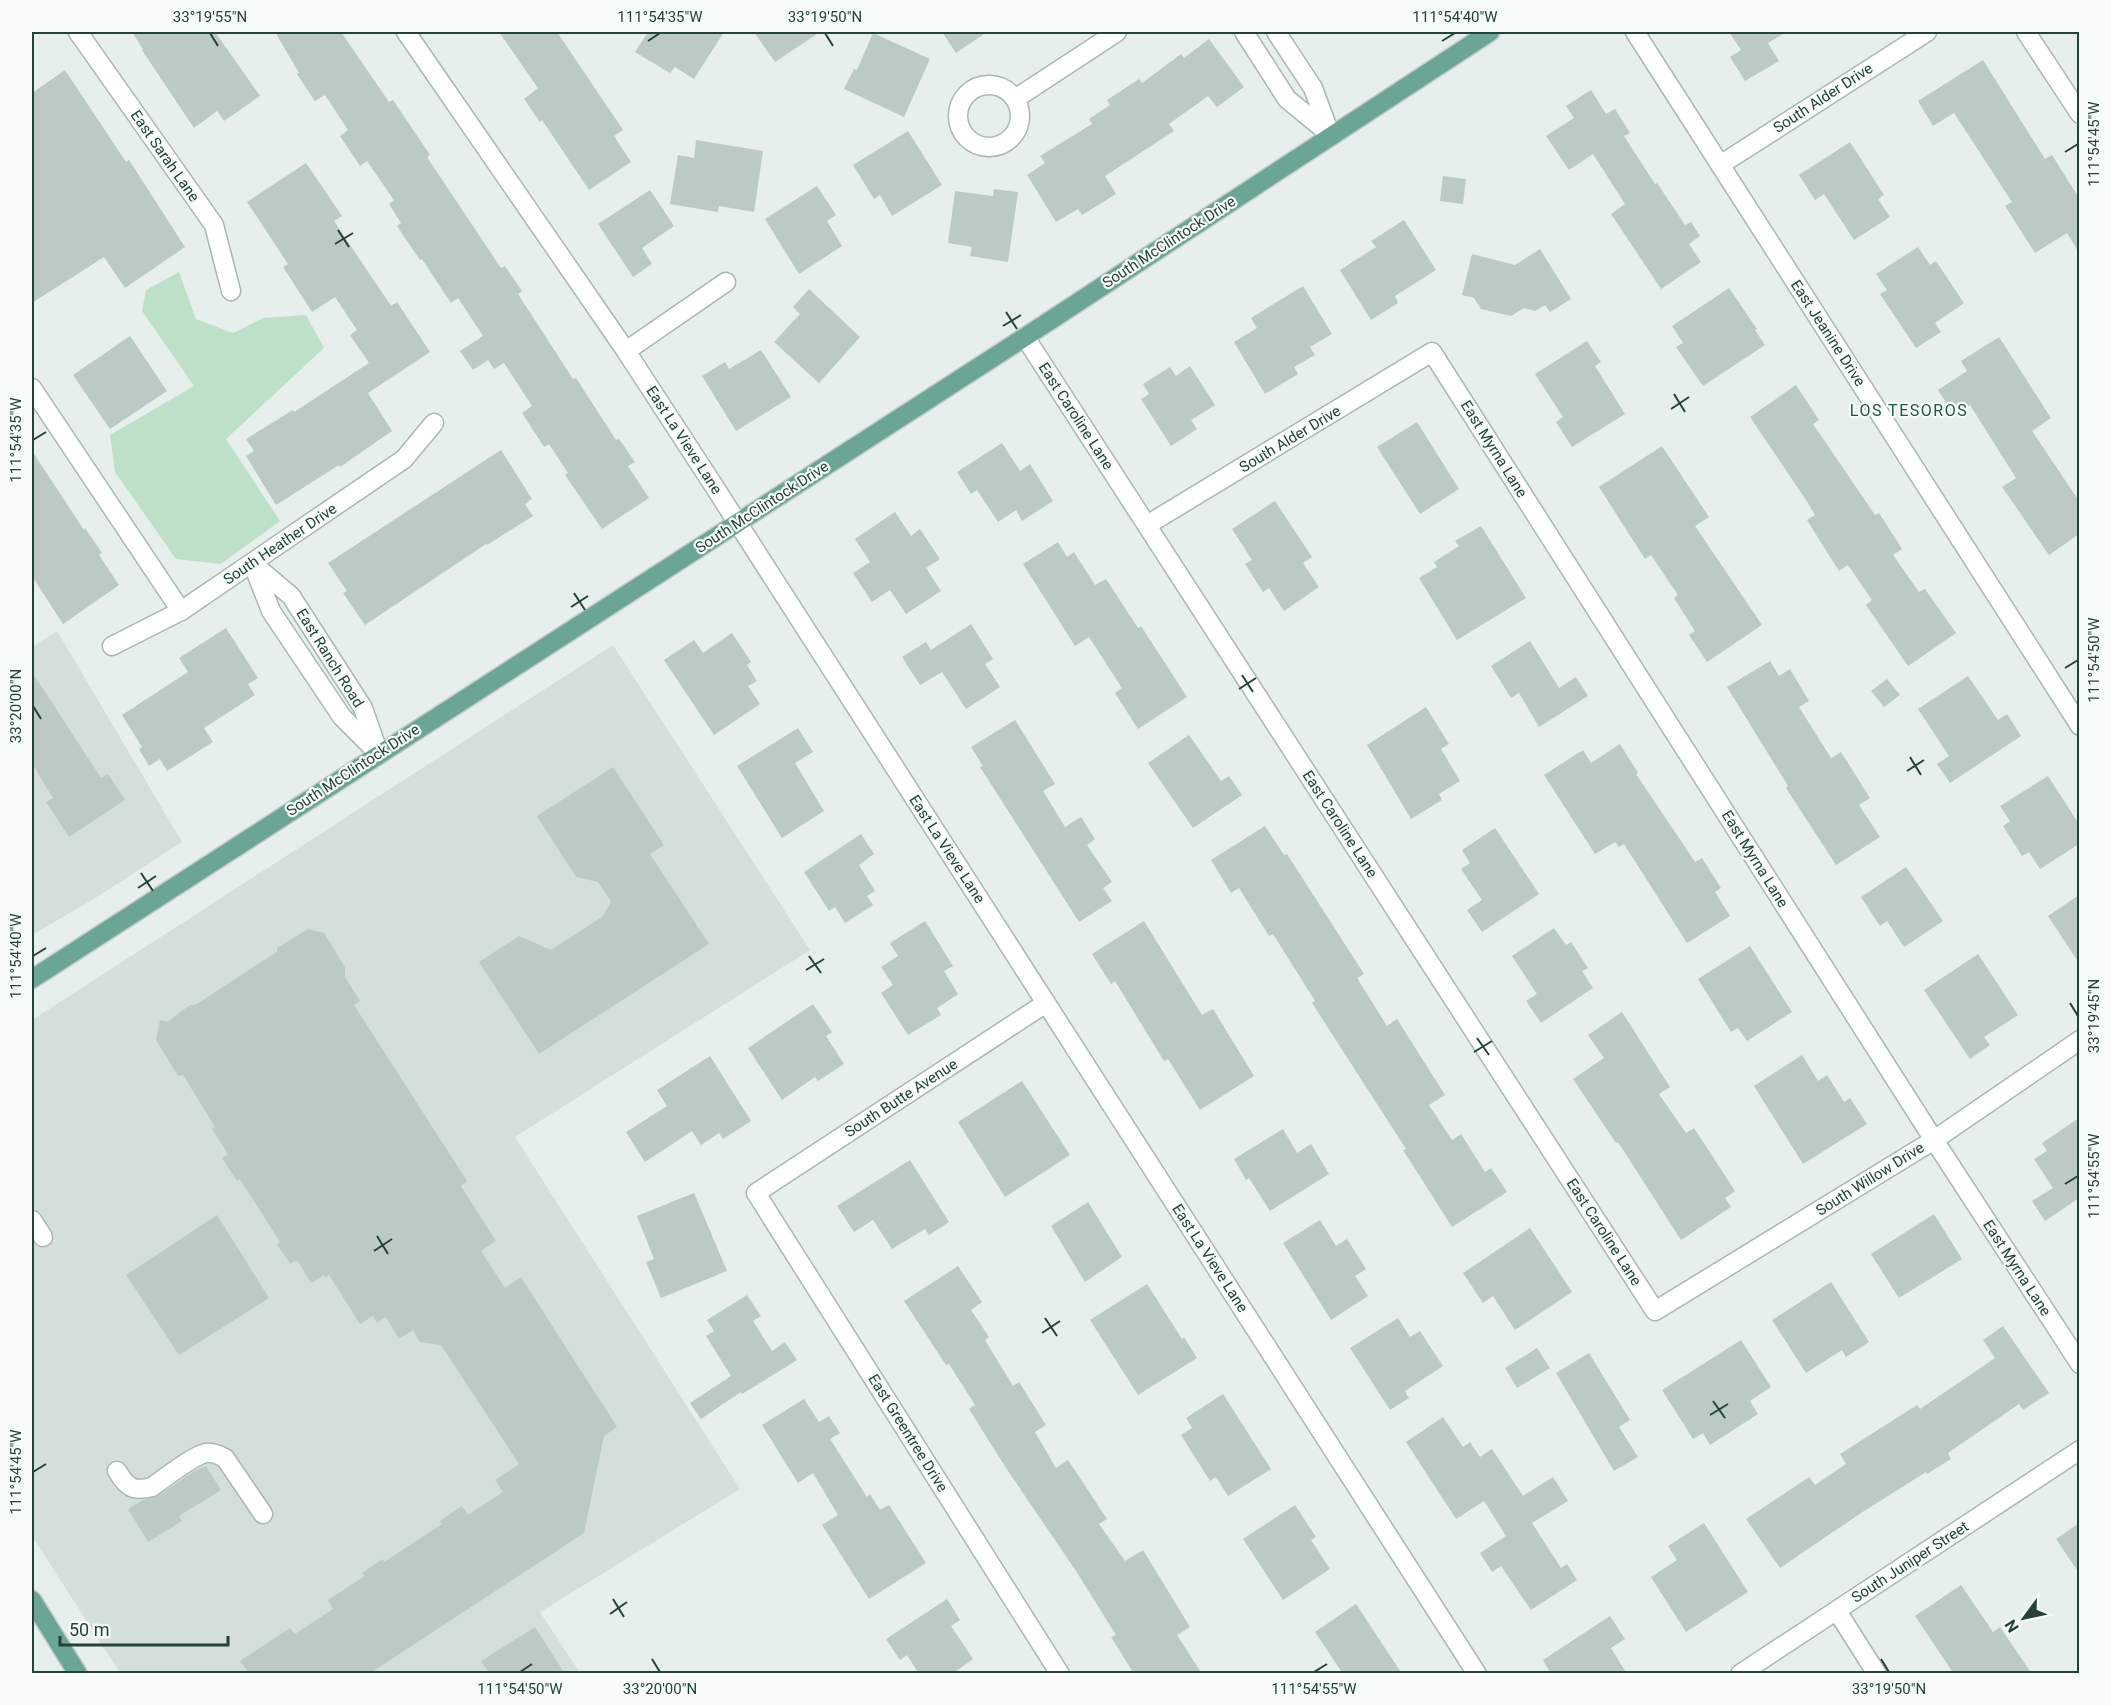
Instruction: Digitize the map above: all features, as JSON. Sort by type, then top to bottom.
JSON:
[{"type":"main road","name":"South McClintock Drive","points":[[32,979],[1025,337],[1490,32]]},
{"type":"main road","points":[[32,1600],[78,1674]]},
{"type":"street","name":"East Sarah Lane","points":[[78,32],[214,225],[231,291]]},
{"type":"street","name":"East La Vieve Lane","points":[[406,32],[626,351],[1477,1674]]},
{"type":"street","points":[[1015,99],[1117,32]]},
{"type":"street","points":[[1244,32],[1287,99],[1331,135]]},
{"type":"street","points":[[1276,32],[1313,88],[1331,135]]},
{"type":"street","name":"East Jeanine Drive","points":[[1635,32],[2079,726]]},
{"type":"street","name":"South Alder Drive","points":[[1720,165],[1927,32]]},
{"type":"street","points":[[2026,32],[2079,114]]},
{"type":"street","points":[[626,351],[726,282]]},
{"type":"street","name":"East Caroline Lane","points":[[1025,337],[1655,1311]]},
{"type":"street","name":"South Alder Drive","points":[[1147,525],[1432,352]]},
{"type":"street","name":"East Myrna Lane","points":[[1432,352],[2079,1364]]},
{"type":"street","points":[[32,388],[181,611]]},
{"type":"street","name":"South Heather Drive","points":[[112,646],[181,611],[404,459],[434,423]]},
{"type":"street","name":"East Ranch Road","points":[[252,563],[271,611],[342,717],[379,754]]},
{"type":"street","name":"East Ranch Road","points":[[252,563],[291,596],[363,708],[379,754]]},
{"type":"street","name":"South Butte Avenue","points":[[756,1193],[1046,1003]]},
{"type":"street","name":"South Willow Drive","points":[[1655,1311],[1934,1140],[2079,1040]]},
{"type":"street","name":"East Greentree Drive","points":[[756,1193],[1060,1674]]},
{"type":"street","points":[[32,1220],[36,1239]]},
{"type":"street","name":"South Juniper Street","points":[[1740,1674],[2079,1450]]},
{"type":"street","points":[[117,1471],[126,1485],[135,1489],[144,1489],[197,1456],[206,1453],[218,1454],[225,1458],[263,1514]]},
{"type":"street","points":[[1837,1611],[1877,1674]]},
{"type":"shaded area","points":[[57,631],[182,842],[92,900],[32,935],[32,647]]},
{"type":"shaded area","points":[[613,645],[810,950],[515,1137],[740,1489],[540,1612],[580,1673],[120,1673],[32,1536],[32,1020]]},
{"type":"green space","points":[[179,272],[196,319],[233,333],[263,318],[306,315],[324,348],[226,439],[280,521],[221,564],[176,559],[115,472],[110,435],[194,386],[142,311],[146,290]]},
{"type":"building","points":[[132,32],[215,32],[260,96],[224,121],[217,111],[194,128]]},
{"type":"building","points":[[275,32],[341,32],[389,102],[393,100],[430,155],[427,157],[501,268],[505,266],[522,291],[518,294],[573,379],[576,378],[616,440],[619,439],[635,462],[628,466],[649,498],[602,529],[565,475],[568,473],[549,444],[544,447],[522,413],[532,406],[504,363],[494,369],[488,360],[473,370],[460,351],[483,336],[458,298],[451,303],[422,259],[420,260],[397,226],[401,223],[389,204],[394,200],[367,161],[360,166],[340,136],[348,130],[325,95],[315,101],[297,74],[299,73]]},
{"type":"building","points":[[499,32],[557,32],[623,130],[614,136],[631,162],[589,190],[542,120],[540,122],[524,99],[538,88]]},
{"type":"building","points":[[648,32],[724,32],[694,79],[675,67],[670,73],[635,52]]},
{"type":"building","points":[[754,32],[820,32],[775,62]]},
{"type":"building","points":[[942,32],[987,32],[956,53]]},
{"type":"building","points":[[1729,32],[1786,32],[1768,43],[1779,61],[1745,81],[1730,57],[1741,50]]},
{"type":"building","points":[[873,33],[930,59],[904,117],[844,89],[854,69],[857,70]]},
{"type":"building","points":[[1209,39],[1244,87],[1217,107],[1208,96],[1169,124],[1174,131],[1105,176],[1116,194],[1082,215],[1078,209],[1056,222],[1027,175],[1045,163],[1040,156],[1092,124],[1089,119],[1110,105],[1107,100],[1139,79],[1142,83],[1181,54],[1184,58]]},
{"type":"building","points":[[1983,60],[2045,159],[2052,155],[2079,198],[2079,253],[2067,233],[2035,253],[2005,206],[2012,202],[1954,113],[1933,126],[1918,101]]},
{"type":"building","points":[[65,70],[126,162],[129,160],[185,247],[125,288],[104,257],[32,303],[32,93]]},
{"type":"building","points":[[1591,90],[1606,114],[1615,109],[1630,133],[1624,136],[1655,184],[1657,183],[1685,225],[1691,222],[1700,236],[1689,244],[1701,262],[1661,289],[1611,214],[1625,204],[1593,154],[1569,170],[1546,136],[1574,118],[1566,106]]},
{"type":"building","points":[[908,131],[942,185],[892,216],[880,195],[874,199],[853,165]]},
{"type":"building","points":[[696,140],[763,151],[754,212],[719,206],[718,212],[670,204],[678,155],[694,158]]},
{"type":"building","points":[[1850,142],[1884,195],[1878,199],[1890,217],[1854,240],[1824,194],[1815,200],[1799,175]]},
{"type":"building","points":[[306,163],[342,216],[334,221],[391,306],[397,302],[430,352],[368,393],[392,431],[340,467],[339,465],[276,505],[246,456],[254,451],[246,439],[293,410],[294,412],[369,363],[350,335],[357,330],[335,297],[312,312],[283,267],[288,264],[247,202]]},
{"type":"building","points":[[1443,176],[1466,179],[1463,204],[1440,201]]},
{"type":"building","points":[[817,186],[836,215],[827,221],[842,246],[799,274],[765,219]]},
{"type":"building","points":[[994,189],[1018,192],[1008,262],[970,256],[972,247],[948,243],[955,191],[993,196]]},
{"type":"building","points":[[650,190],[674,226],[642,248],[652,264],[633,277],[598,224]]},
{"type":"building","points":[[1404,220],[1436,270],[1395,296],[1398,303],[1371,320],[1340,270],[1376,247],[1371,241]]},
{"type":"building","points":[[1918,247],[1930,265],[1936,261],[1964,303],[1935,323],[1941,332],[1916,348],[1880,294],[1887,290],[1876,274]]},
{"type":"building","points":[[1540,249],[1571,299],[1550,312],[1545,305],[1535,311],[1524,308],[1511,316],[1481,309],[1474,298],[1462,295],[1472,254],[1515,265]]},
{"type":"building","points":[[1303,286],[1332,334],[1310,347],[1315,355],[1294,367],[1298,374],[1265,394],[1234,342],[1257,328],[1251,318]]},
{"type":"building","points":[[1729,288],[1765,345],[1703,386],[1676,347],[1683,343],[1672,326]]},
{"type":"building","points":[[809,289],[860,337],[819,383],[774,342],[800,314],[793,307]]},
{"type":"building","points":[[130,336],[167,391],[110,429],[73,375]]},
{"type":"building","points":[[1999,337],[2051,418],[2032,431],[2079,501],[2079,534],[2049,555],[2002,487],[2016,478],[1970,405],[1954,415],[1938,390],[1967,371],[1961,361]]},
{"type":"building","points":[[1587,341],[1601,362],[1595,366],[1625,414],[1572,447],[1556,422],[1563,417],[1535,374]]},
{"type":"building","points":[[761,350],[791,397],[736,431],[702,376],[725,362],[729,369]]},
{"type":"building","points":[[1190,366],[1215,405],[1191,420],[1197,429],[1171,446],[1141,399],[1149,394],[1143,384],[1170,367],[1176,376]]},
{"type":"building","points":[[1796,385],[1819,420],[1813,424],[1875,515],[1879,513],[1902,549],[1893,555],[1919,592],[1925,589],[1956,633],[1908,666],[1866,605],[1872,600],[1848,565],[1839,571],[1825,549],[1807,520],[1815,515],[1750,417]]},
{"type":"building","points":[[1417,422],[1459,489],[1420,514],[1377,447]]},
{"type":"building","points":[[1002,443],[1020,471],[1030,464],[1053,501],[1022,521],[1016,510],[998,522],[977,490],[971,494],[957,472]]},
{"type":"building","points":[[1662,446],[1709,517],[1695,526],[1762,625],[1707,662],[1689,635],[1695,631],[1674,598],[1678,595],[1651,555],[1645,559],[1599,487]]},
{"type":"building","points":[[501,450],[532,499],[525,504],[533,516],[486,544],[365,625],[343,593],[347,591],[328,563]]},
{"type":"building","points":[[32,451],[84,530],[85,528],[102,553],[99,555],[119,585],[63,624],[32,576]]},
{"type":"building","points":[[1275,501],[1312,557],[1303,563],[1319,587],[1284,611],[1269,588],[1263,592],[1245,564],[1252,560],[1232,529]]},
{"type":"building","points":[[895,512],[911,536],[920,529],[940,559],[926,568],[941,591],[906,614],[890,590],[872,602],[853,573],[870,562],[855,539]]},
{"type":"building","points":[[1481,526],[1526,598],[1457,640],[1419,578],[1437,567],[1434,562],[1459,546],[1455,541]]},
{"type":"building","points":[[1058,542],[1067,557],[1074,552],[1095,585],[1106,579],[1138,628],[1141,626],[1187,697],[1138,729],[1115,693],[1122,688],[1089,637],[1075,646],[1023,564]]},
{"type":"building","points":[[971,624],[993,659],[985,664],[1000,687],[966,709],[942,672],[920,685],[902,657],[926,642],[931,650]]},
{"type":"building","points":[[226,628],[258,678],[248,684],[255,695],[204,728],[213,742],[167,771],[160,759],[149,766],[139,749],[142,747],[122,715],[188,672],[179,658]]},
{"type":"building","points":[[732,633],[751,662],[747,665],[757,681],[748,686],[760,704],[714,735],[664,660],[694,640],[703,653]]},
{"type":"building","points":[[1530,641],[1559,688],[1576,677],[1588,696],[1539,727],[1519,693],[1511,698],[1491,666]]},
{"type":"building","points":[[1770,661],[1779,676],[1790,669],[1809,701],[1799,707],[1831,758],[1841,752],[1870,798],[1859,805],[1880,837],[1836,865],[1786,788],[1788,786],[1727,687]]},
{"type":"building","points":[[32,672],[101,778],[108,774],[125,800],[69,837],[46,802],[53,798],[32,764]]},
{"type":"building","points":[[1968,676],[1998,720],[2007,714],[2021,736],[1950,783],[1937,764],[1949,756],[1918,709]]},
{"type":"building","points":[[1887,679],[1900,695],[1884,707],[1871,691]]},
{"type":"building","points":[[1426,707],[1449,744],[1441,749],[1460,781],[1439,794],[1442,800],[1411,819],[1367,745]]},
{"type":"building","points":[[1015,720],[1055,784],[1043,791],[1065,827],[1081,817],[1095,839],[1087,845],[1112,882],[1103,888],[1112,901],[1079,922],[980,767],[983,766],[971,747]]},
{"type":"building","points":[[798,728],[813,752],[795,763],[824,811],[782,838],[737,766]]},
{"type":"building","points":[[1189,735],[1221,781],[1229,776],[1242,795],[1193,828],[1148,763]]},
{"type":"building","points":[[1620,744],[1638,773],[1636,774],[1695,862],[1702,858],[1721,888],[1715,892],[1730,916],[1687,943],[1624,844],[1619,847],[1615,842],[1595,854],[1544,775],[1583,750],[1591,763]]},
{"type":"building","points":[[613,767],[664,845],[650,854],[709,944],[539,1054],[479,962],[519,936],[551,950],[602,917],[611,902],[598,882],[576,877],[537,816]]},
{"type":"building","points":[[2048,776],[2079,824],[2079,844],[2040,869],[2029,852],[2022,856],[2003,826],[2010,821],[2000,806]]},
{"type":"building","points":[[1265,826],[1284,855],[1287,854],[1364,974],[1357,978],[1387,1026],[1397,1019],[1445,1095],[1429,1105],[1452,1140],[1461,1134],[1485,1172],[1491,1168],[1507,1192],[1452,1227],[1403,1150],[1406,1149],[1312,1003],[1315,1001],[1273,934],[1269,936],[1239,888],[1231,893],[1211,860]]},
{"type":"building","points":[[1495,828],[1539,894],[1482,932],[1467,910],[1482,900],[1461,869],[1470,863],[1462,850]]},
{"type":"building","points":[[861,834],[874,854],[859,865],[875,891],[867,896],[873,905],[845,923],[835,907],[829,911],[804,872]]},
{"type":"building","points":[[1906,867],[1943,921],[1904,947],[1887,921],[1880,926],[1861,897]]},
{"type":"building","points":[[2079,895],[2079,963],[2048,916]]},
{"type":"building","points":[[925,921],[953,966],[944,971],[958,994],[937,1008],[941,1015],[908,1035],[881,993],[893,985],[881,967],[898,956],[890,943]]},
{"type":"building","points":[[1144,921],[1202,1015],[1213,1009],[1254,1076],[1200,1110],[1168,1059],[1164,1061],[1115,981],[1111,984],[1092,954]]},
{"type":"building","points":[[1554,928],[1566,945],[1571,942],[1588,968],[1582,971],[1593,988],[1541,1023],[1526,1001],[1537,994],[1512,956]]},
{"type":"building","points":[[308,929],[324,933],[345,967],[345,977],[360,1001],[354,1005],[467,1181],[461,1186],[496,1241],[481,1251],[505,1288],[521,1277],[617,1427],[604,1436],[584,1533],[369,1674],[249,1674],[240,1661],[290,1628],[295,1634],[333,1609],[328,1600],[365,1576],[362,1573],[383,1559],[384,1562],[442,1524],[440,1521],[462,1506],[468,1515],[503,1492],[495,1480],[519,1464],[441,1345],[420,1342],[413,1330],[399,1339],[386,1317],[377,1323],[373,1316],[360,1324],[329,1275],[325,1278],[324,1275],[311,1283],[297,1260],[290,1264],[277,1244],[280,1242],[240,1179],[237,1181],[222,1158],[228,1154],[212,1129],[215,1127],[183,1075],[178,1076],[156,1040],[160,1020],[167,1022],[190,1005],[195,1005]]},
{"type":"building","points":[[1750,946],[1792,1012],[1747,1041],[1738,1028],[1731,1032],[1698,979]]},
{"type":"building","points":[[1978,954],[2018,1015],[1984,1037],[1990,1045],[1970,1059],[1924,990]]},
{"type":"building","points":[[813,1004],[832,1032],[826,1036],[844,1064],[818,1081],[815,1077],[782,1100],[748,1048]]},
{"type":"building","points":[[1622,1012],[1670,1087],[1659,1094],[1686,1133],[1694,1128],[1735,1191],[1725,1198],[1731,1207],[1681,1240],[1618,1142],[1616,1143],[1573,1079],[1604,1058],[1588,1035]]},
{"type":"building","points":[[1802,1055],[1818,1081],[1827,1075],[1844,1102],[1850,1098],[1867,1124],[1803,1164],[1754,1086]]},
{"type":"building","points":[[710,1056],[751,1121],[723,1139],[719,1133],[701,1145],[692,1131],[645,1162],[626,1132],[667,1106],[657,1090]]},
{"type":"building","points":[[1022,1081],[1070,1155],[1005,1197],[958,1122]]},
{"type":"building","points":[[2079,1118],[2079,1198],[2045,1221],[2032,1201],[2053,1188],[2034,1159],[2047,1151],[2042,1143]]},
{"type":"building","points":[[1283,1129],[1297,1153],[1311,1144],[1329,1174],[1270,1211],[1249,1178],[1246,1180],[1234,1159]]},
{"type":"building","points":[[910,1160],[949,1222],[929,1235],[925,1229],[892,1249],[873,1220],[854,1232],[837,1206]]},
{"type":"building","points":[[694,1193],[727,1271],[661,1298],[646,1262],[654,1259],[637,1216]]},
{"type":"building","points":[[1088,1202],[1122,1257],[1085,1282],[1051,1226]]},
{"type":"building","points":[[1934,1214],[1962,1259],[1899,1298],[1871,1254]]},
{"type":"building","points":[[217,1215],[269,1298],[179,1355],[126,1275]]},
{"type":"building","points":[[1320,1220],[1336,1246],[1347,1239],[1366,1269],[1355,1276],[1368,1296],[1331,1320],[1283,1243]]},
{"type":"building","points":[[1530,1228],[1572,1292],[1515,1330],[1493,1296],[1483,1303],[1463,1273]]},
{"type":"building","points":[[958,1266],[982,1302],[971,1310],[989,1337],[985,1340],[1013,1386],[1019,1382],[1046,1425],[1035,1432],[1056,1468],[1068,1460],[1107,1519],[1099,1524],[1125,1561],[1143,1550],[1190,1627],[1177,1635],[1202,1674],[1134,1674],[1111,1637],[1116,1635],[969,1409],[975,1405],[904,1301]]},
{"type":"building","points":[[1831,1282],[1869,1342],[1846,1357],[1842,1350],[1806,1373],[1772,1320]]},
{"type":"building","points":[[1147,1284],[1197,1358],[1138,1395],[1090,1320]]},
{"type":"building","points":[[747,1295],[761,1316],[753,1321],[772,1351],[785,1342],[797,1360],[742,1394],[741,1392],[701,1419],[690,1403],[731,1376],[706,1336],[714,1331],[707,1320]]},
{"type":"building","points":[[1398,1318],[1410,1337],[1420,1331],[1443,1366],[1405,1391],[1409,1398],[1390,1410],[1350,1348]]},
{"type":"building","points":[[2003,1326],[2049,1393],[2023,1410],[2019,1404],[1948,1453],[1951,1459],[1861,1513],[1780,1568],[1746,1519],[1809,1477],[1815,1485],[1846,1464],[1840,1454],[1917,1405],[1920,1409],[1995,1358],[1983,1340]]},
{"type":"building","points":[[1741,1340],[1771,1387],[1750,1401],[1758,1414],[1710,1445],[1703,1433],[1693,1439],[1662,1390]]},
{"type":"building","points":[[1537,1348],[1550,1368],[1517,1388],[1505,1368]]},
{"type":"building","points":[[1589,1353],[1630,1420],[1619,1427],[1638,1457],[1614,1471],[1556,1373]]},
{"type":"building","points":[[1223,1394],[1271,1469],[1228,1496],[1216,1477],[1210,1481],[1181,1435],[1192,1428],[1186,1418]]},
{"type":"building","points":[[804,1399],[819,1422],[829,1416],[840,1433],[830,1439],[867,1497],[870,1494],[880,1510],[889,1505],[926,1563],[869,1599],[822,1525],[838,1515],[813,1473],[798,1483],[762,1425]]},
{"type":"building","points":[[1443,1417],[1463,1447],[1470,1442],[1480,1457],[1492,1449],[1523,1496],[1553,1477],[1568,1501],[1532,1523],[1561,1568],[1567,1564],[1577,1580],[1531,1610],[1501,1566],[1492,1572],[1480,1553],[1506,1536],[1484,1501],[1456,1519],[1406,1442]]},
{"type":"building","points":[[206,1466],[221,1490],[179,1516],[182,1521],[148,1542],[128,1509],[143,1500],[158,1496],[193,1472]]},
{"type":"building","points":[[1295,1505],[1316,1537],[1311,1540],[1330,1569],[1283,1600],[1243,1539]]},
{"type":"building","points":[[1704,1523],[1748,1592],[1686,1632],[1651,1577],[1677,1560],[1668,1546]]},
{"type":"building","points":[[2079,1523],[2079,1573],[2056,1539]]},
{"type":"building","points":[[1961,1585],[1993,1632],[2000,1627],[2032,1674],[1954,1674],[1915,1616]]},
{"type":"building","points":[[947,1599],[960,1620],[951,1626],[973,1659],[952,1674],[919,1674],[907,1655],[900,1660],[886,1639]]},
{"type":"building","points":[[1356,1604],[1402,1674],[1343,1674],[1315,1632]]},
{"type":"building","points":[[1610,1616],[1625,1639],[1611,1648],[1627,1674],[1551,1674],[1543,1660]]},
{"type":"building","points":[[535,1627],[565,1674],[490,1674],[481,1661]]},
{"type":"district","name":"LOS TESOROS","points":[[1909,410]]}]
